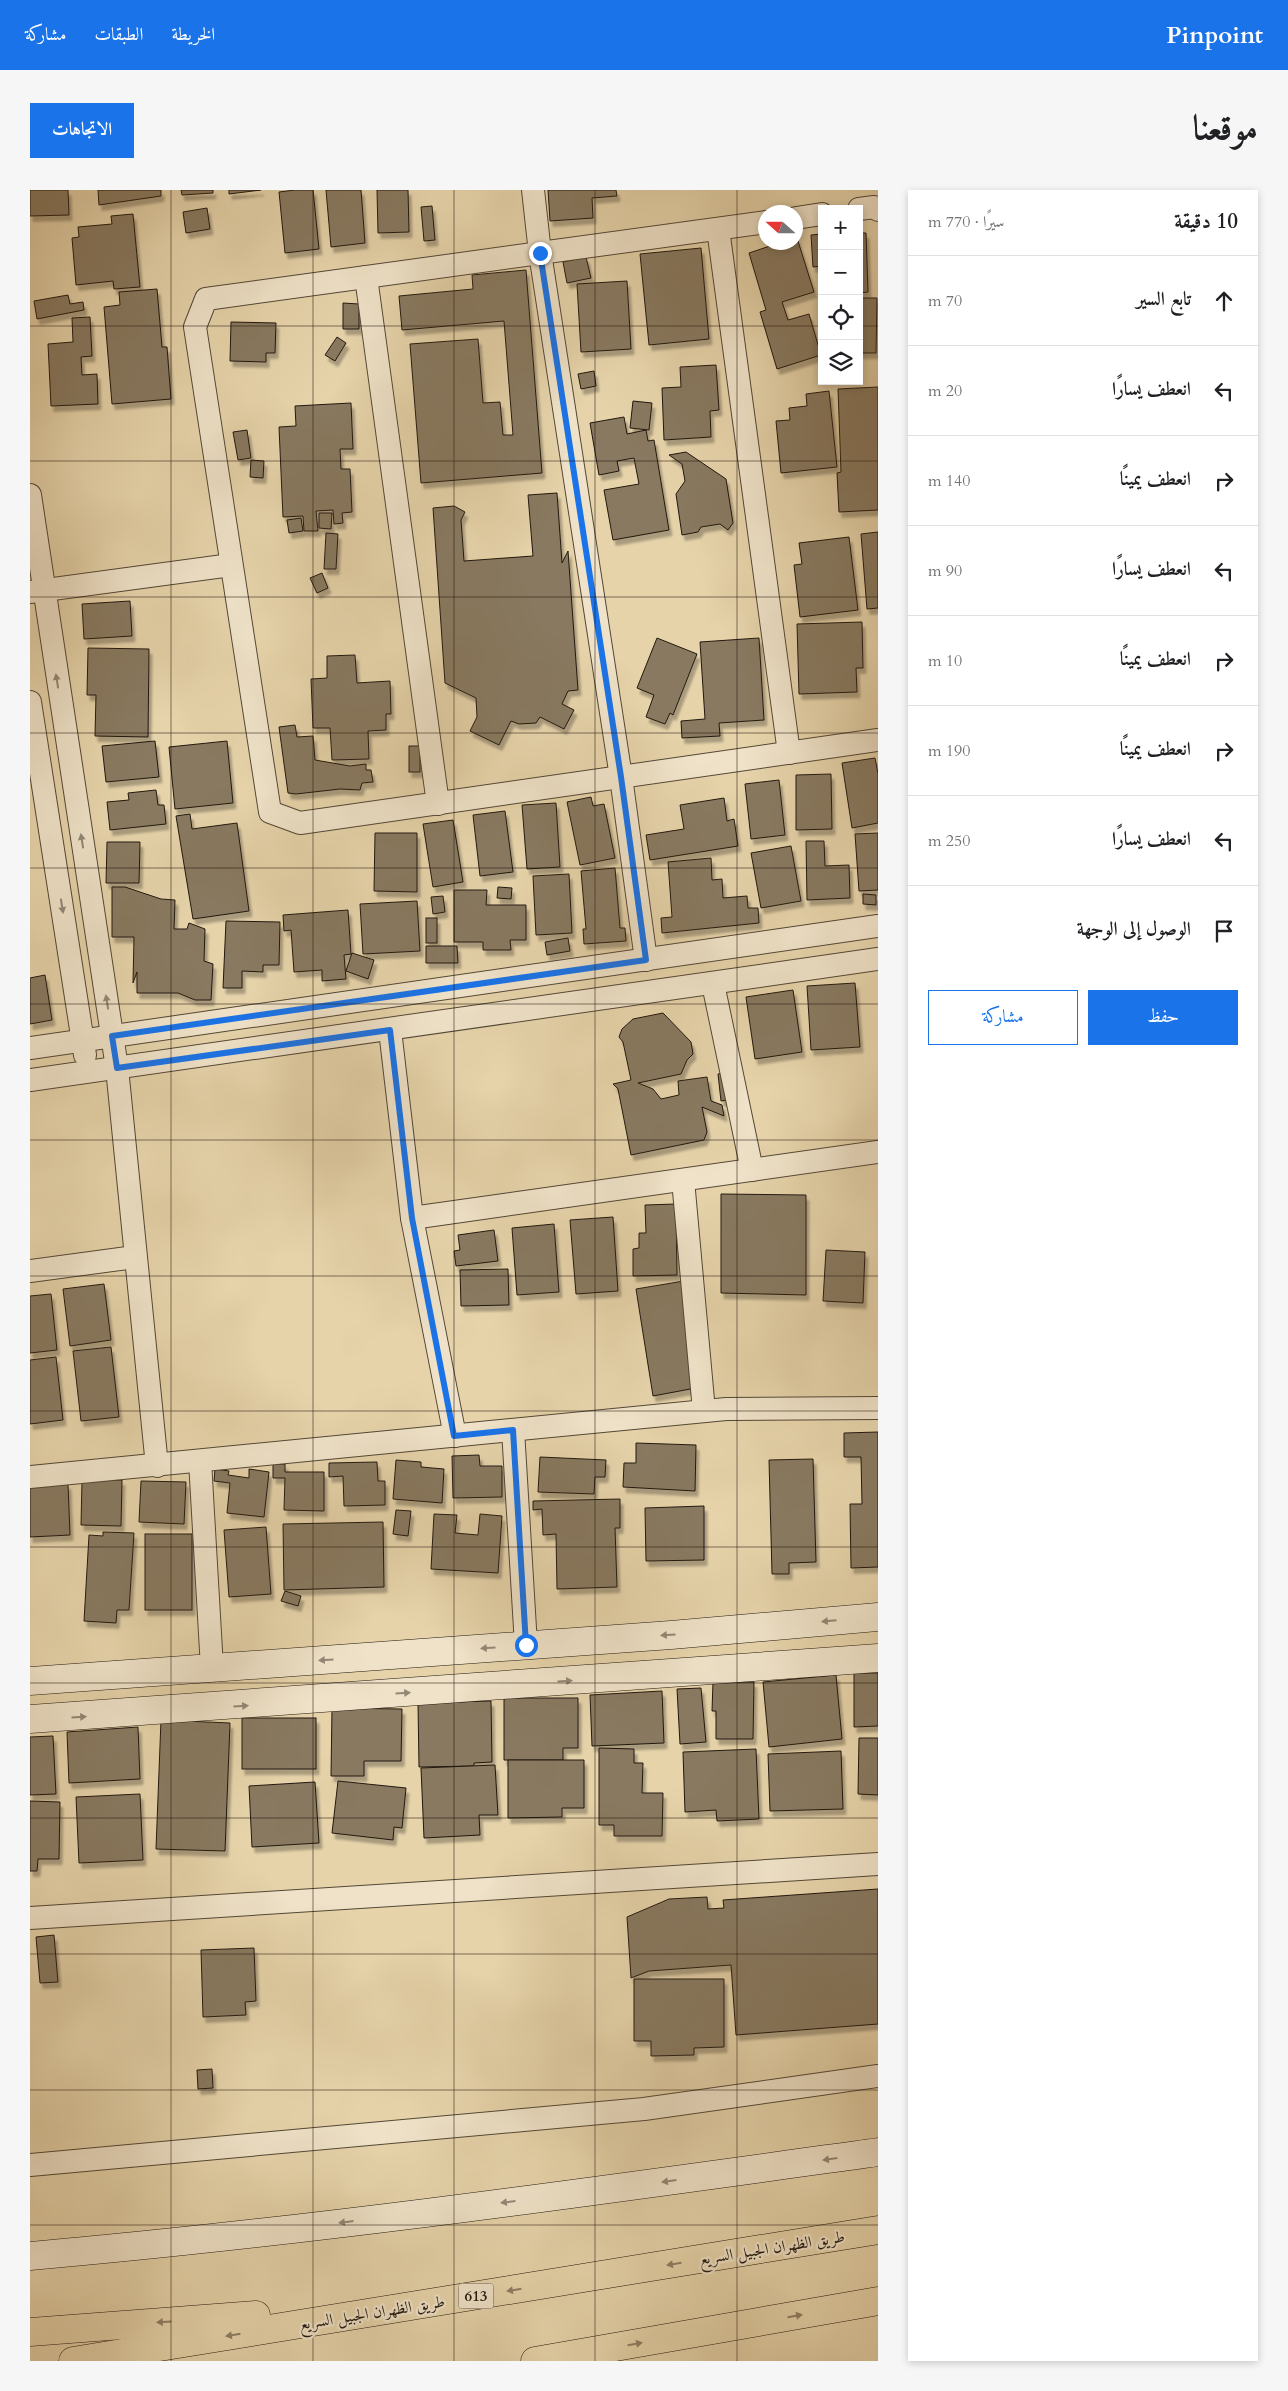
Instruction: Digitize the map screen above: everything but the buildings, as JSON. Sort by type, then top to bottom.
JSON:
[{"type":"highway","name":"طريق الظهران الجبيل السريع","points":[[73,2361],[878,2230]]},
{"type":"highway","points":[[535,2361],[878,2301]]},
{"type":"highway","points":[[30,2332],[439,2302]]},
{"type":"street","points":[[534,190],[540,253],[621,777],[646,960]]},
{"type":"street","points":[[863,208],[874,207],[878,210]]},
{"type":"street","points":[[803,217],[818,215]]},
{"type":"street","points":[[758,223],[206,299],[195,327],[270,812],[300,823],[878,740]]},
{"type":"street","points":[[718,229],[789,753]]},
{"type":"street","points":[[366,277],[438,804]]},
{"type":"street","points":[[30,495],[39,619],[117,1068],[157,1466]]},
{"type":"street","points":[[37,591],[231,565]]},
{"type":"street","points":[[30,702],[88,1072]]},
{"type":"street","points":[[30,1048],[878,926]]},
{"type":"street","points":[[30,1080],[878,959]]},
{"type":"street","points":[[713,984],[752,1170]]},
{"type":"street","points":[[390,1030],[412,1218],[454,1436]]},
{"type":"street","points":[[412,1218],[878,1152]]},
{"type":"street","points":[[683,1180],[704,1411]]},
{"type":"street","points":[[30,1271],[135,1257]]},
{"type":"street","points":[[30,1477],[726,1409],[878,1408]]},
{"type":"street","points":[[513,1430],[526,1645]]},
{"type":"street","points":[[200,1461],[212,1668]]},
{"type":"street","points":[[30,1681],[878,1617]]},
{"type":"street","points":[[30,1719],[878,1658]]},
{"type":"street","points":[[30,1918],[878,1864]]},
{"type":"street","points":[[30,2165],[644,2109],[878,2076]]},
{"type":"street","points":[[30,2256],[166,2244],[487,2205],[878,2152]]},
{"type":"route","points":[[526,1645],[513,1430],[454,1436],[412,1218],[390,1030],[117,1068],[112,1036],[646,960],[621,777],[540,253]]}]
